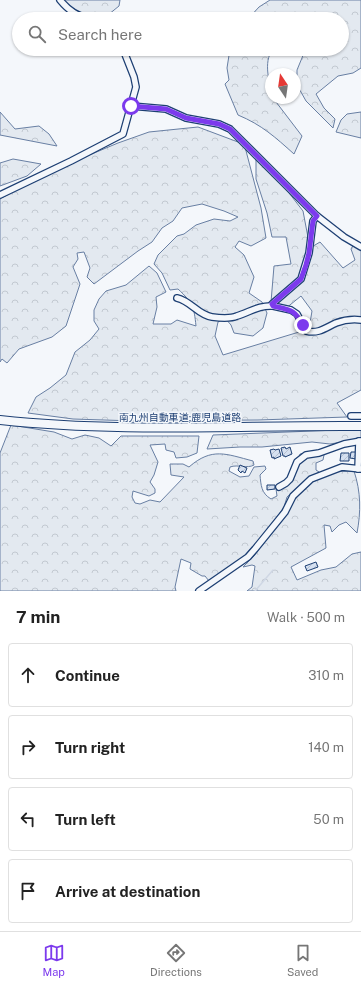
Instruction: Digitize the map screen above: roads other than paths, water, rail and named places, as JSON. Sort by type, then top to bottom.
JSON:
[{"type":"highway","name":"南九州自動車道;鹿児島道路","points":[[0,420],[53,425],[181,427],[361,426]]},
{"type":"street","points":[[60,0],[67,9],[72,12]]},
{"type":"street","points":[[0,195],[78,158],[123,134],[136,86],[126,56]]},
{"type":"street","points":[[131,106],[166,109],[186,118],[219,124],[230,129],[317,216],[344,237],[361,247]]},
{"type":"street","points":[[273,306],[272,304],[301,279],[309,253],[313,221],[317,216]]},
{"type":"street","points":[[177,298],[183,299],[201,314],[212,317],[231,318],[256,308],[266,306],[291,310],[297,314],[306,331],[312,332],[324,330],[337,323],[354,319],[361,320]]},
{"type":"street","points":[[351,416],[361,416]]},
{"type":"street","points":[[199,591],[248,557],[285,512],[293,496],[311,479],[342,467],[359,469],[360,441],[306,455],[297,462],[290,479],[279,487]]},
{"type":"waterway","points":[[255,591],[273,570]]}]
